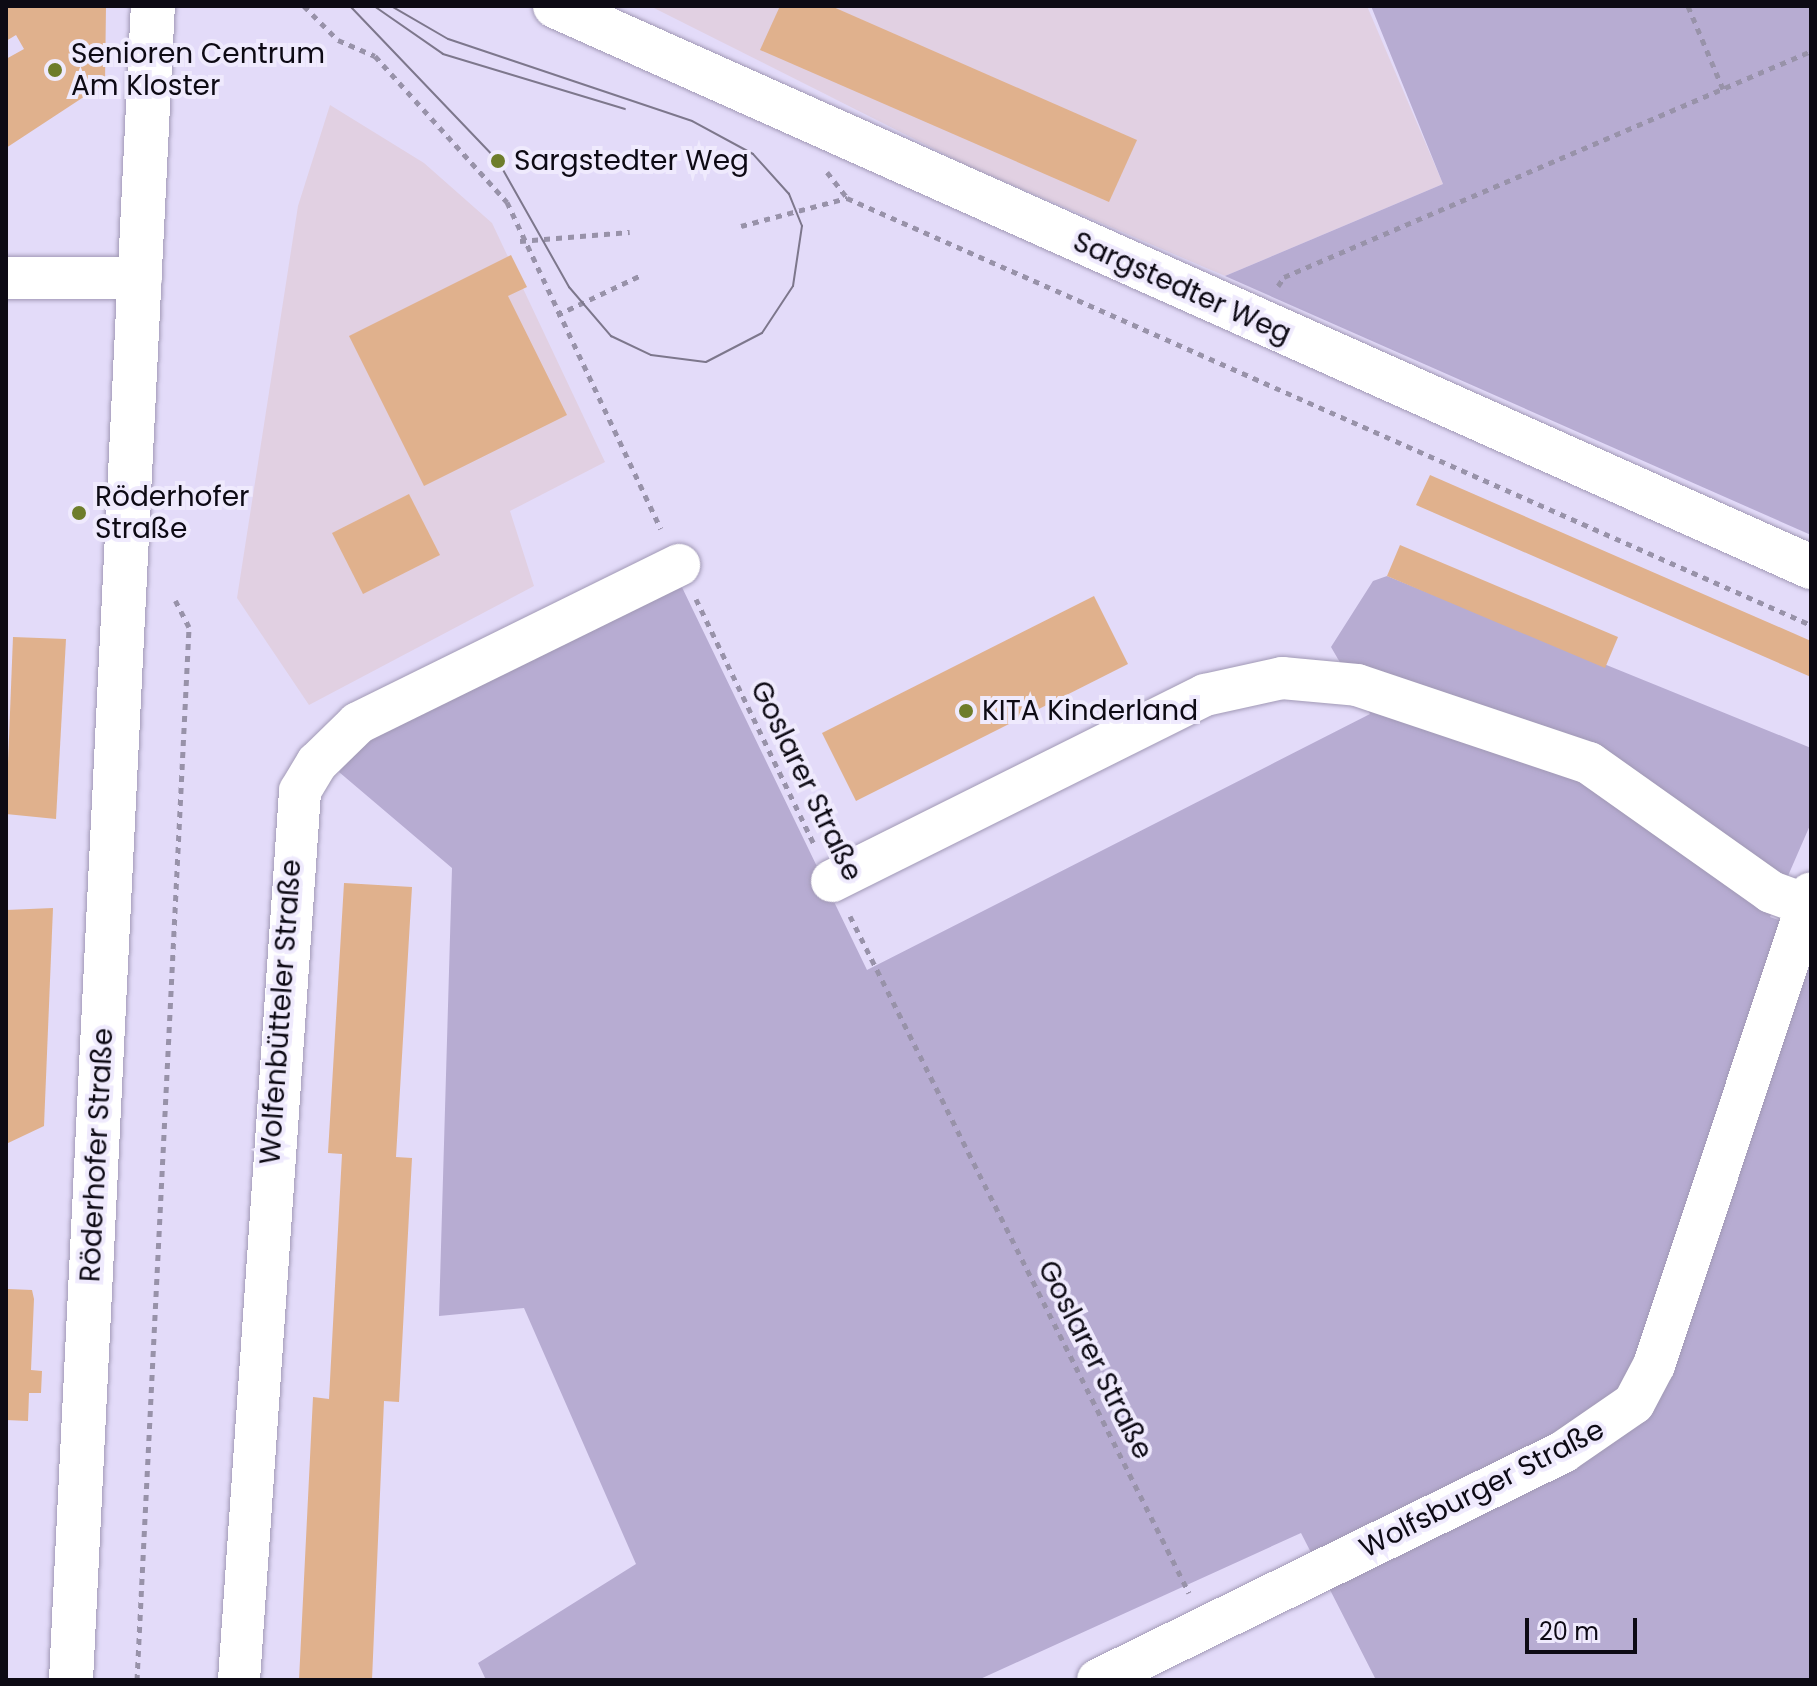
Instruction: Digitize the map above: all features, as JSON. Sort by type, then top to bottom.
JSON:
[{"type":"main road","name":"Röderhofer Straße","points":[[71,1680],[153,6]]},
{"type":"main road","name":"Sargstedter Weg","points":[[555,6],[1811,567]]},
{"type":"street","points":[[6,278],[141,278]]},
{"type":"street","name":"Wolfenbütteler Straße","points":[[239,1680],[300,791],[317,763],[358,723],[679,565]]},
{"type":"street","points":[[832,881],[1205,695],[1282,678],[1357,685],[1589,763],[1771,892],[1809,899]]},
{"type":"street","name":"Wolfsburger Straße","points":[[1098,1680],[1563,1452],[1634,1403],[1654,1365],[1809,899]]},
{"type":"path","name":"Goslarer Straße","points":[[304,6],[338,40],[375,56],[507,202],[520,241],[832,881],[1206,1627]]},
{"type":"path","points":[[1688,6],[1723,89]]},
{"type":"path","points":[[1256,320],[1284,277],[1811,51]]},
{"type":"path","points":[[816,124],[809,141],[847,198],[1811,625]]},
{"type":"path","points":[[741,226],[847,198]]},
{"type":"path","points":[[520,241],[630,232]]},
{"type":"path","points":[[556,315],[639,276]]},
{"type":"path","points":[[137,1680],[189,627],[175,600]]},
{"type":"shaded area","points":[[650,6],[1367,6],[1443,184],[1225,276],[966,165]]},
{"type":"shaded area","points":[[1371,6],[1811,6],[1811,535],[1225,276],[1443,184]]},
{"type":"shaded area","points":[[330,105],[424,163],[492,223],[605,462],[510,511],[534,586],[309,705],[237,598],[298,206]]},
{"type":"shaded area","points":[[1387,576],[1811,748],[1811,823],[1770,917],[1811,931],[1811,1680],[1376,1680],[1301,1533],[978,1680],[486,1680],[478,1663],[636,1564],[524,1308],[439,1316],[452,868],[339,772],[380,724],[678,579],[867,970],[1370,714],[1331,647],[1373,581]]},
{"type":"building","name":"Senioren Centrum Am Kloster","points":[[6,6],[106,6],[105,83],[6,148],[6,59],[24,49],[16,35],[6,41]]},
{"type":"building","points":[[780,6],[831,6],[1137,140],[1109,202],[760,50]]},
{"type":"building","points":[[511,255],[527,287],[508,296],[567,415],[424,486],[349,336]]},
{"type":"building","points":[[1430,475],[1811,641],[1811,677],[1416,505]]},
{"type":"building","points":[[409,494],[440,555],[363,594],[332,533]]},
{"type":"building","points":[[1400,545],[1618,637],[1605,668],[1387,576]]},
{"type":"building","points":[[1094,596],[1128,664],[856,801],[822,733]]},
{"type":"building","points":[[13,637],[66,639],[56,819],[6,814]]},
{"type":"building","points":[[344,883],[412,887],[396,1157],[412,1158],[399,1402],[384,1401],[372,1680],[299,1680],[313,1397],[329,1399],[342,1154],[328,1153]]},
{"type":"building","points":[[53,908],[44,1126],[6,1144],[6,910]]},
{"type":"building","points":[[8,1289],[32,1290],[34,1299],[31,1370],[42,1371],[41,1393],[29,1393],[28,1421],[6,1420]]},
{"type":"tram line","points":[[350,6],[498,161],[569,287],[611,336],[651,355],[706,362],[762,333],[793,286],[802,226],[789,194],[753,154],[692,121],[448,39],[391,6]]},
{"type":"tram line","points":[[374,6],[443,54],[625,109]]},
{"type":"place","name":"Senioren Centrum Am Kloster","points":[[55,70]]},
{"type":"place","name":"Sargstedter Weg","points":[[498,161]]},
{"type":"place","name":"Röderhofer Straße","points":[[79,513]]},
{"type":"place","name":"KITA Kinderland","points":[[966,711]]}]
